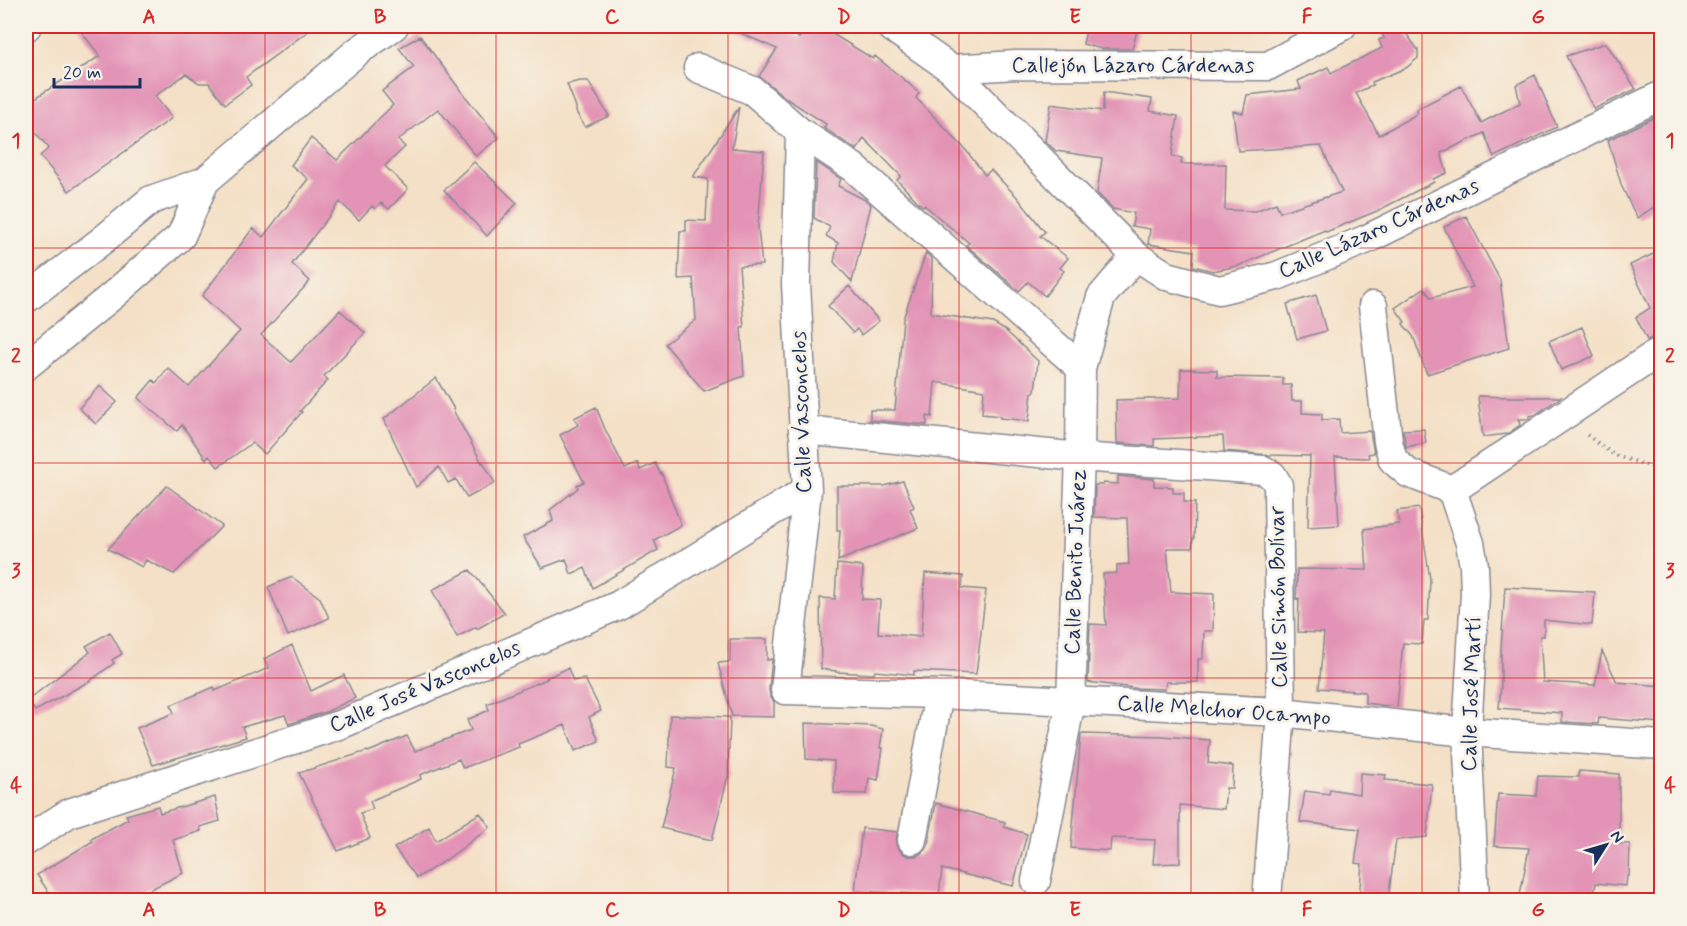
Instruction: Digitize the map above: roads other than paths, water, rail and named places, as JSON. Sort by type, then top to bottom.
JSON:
[{"type":"street","points":[[26,299],[105,239],[150,200],[205,181],[358,51],[394,26]]},
{"type":"street","name":"Calle Lázaro Cárdenas","points":[[890,26],[951,69],[1136,256],[1167,276],[1219,291],[1276,276],[1367,239],[1662,95]]},
{"type":"street","name":"Callejón Lázaro Cárdenas","points":[[951,69],[1016,65],[1268,66],[1342,26]]},
{"type":"street","points":[[698,68],[753,92],[800,132],[853,166],[1081,368]]},
{"type":"street","name":"Calle Vasconcelos","points":[[785,690],[807,490],[796,284],[800,132]]},
{"type":"street","points":[[26,366],[112,296],[180,236],[205,181]]},
{"type":"street","name":"Calle Benito Juárez","points":[[1036,881],[1071,701],[1081,368],[1101,297],[1136,256]]},
{"type":"street","points":[[1373,306],[1388,442],[1393,460],[1408,473],[1452,490],[1662,350]]},
{"type":"street","points":[[803,430],[1080,457]]},
{"type":"street","name":"Calle Simón Bolívar","points":[[1080,457],[1263,470],[1272,475],[1278,485],[1281,712],[1267,900]]},
{"type":"street","name":"Calle José Vasconcelos","points":[[26,842],[69,813],[342,724],[619,605],[807,490]]},
{"type":"street","name":"Calle José Martí","points":[[1452,490],[1470,543],[1474,575],[1475,594],[1467,732],[1475,900]]},
{"type":"street","name":"Calle Melchor Ocampo","points":[[785,690],[939,694],[1281,712],[1467,732],[1662,745]]},
{"type":"street","points":[[912,840],[939,694]]}]
